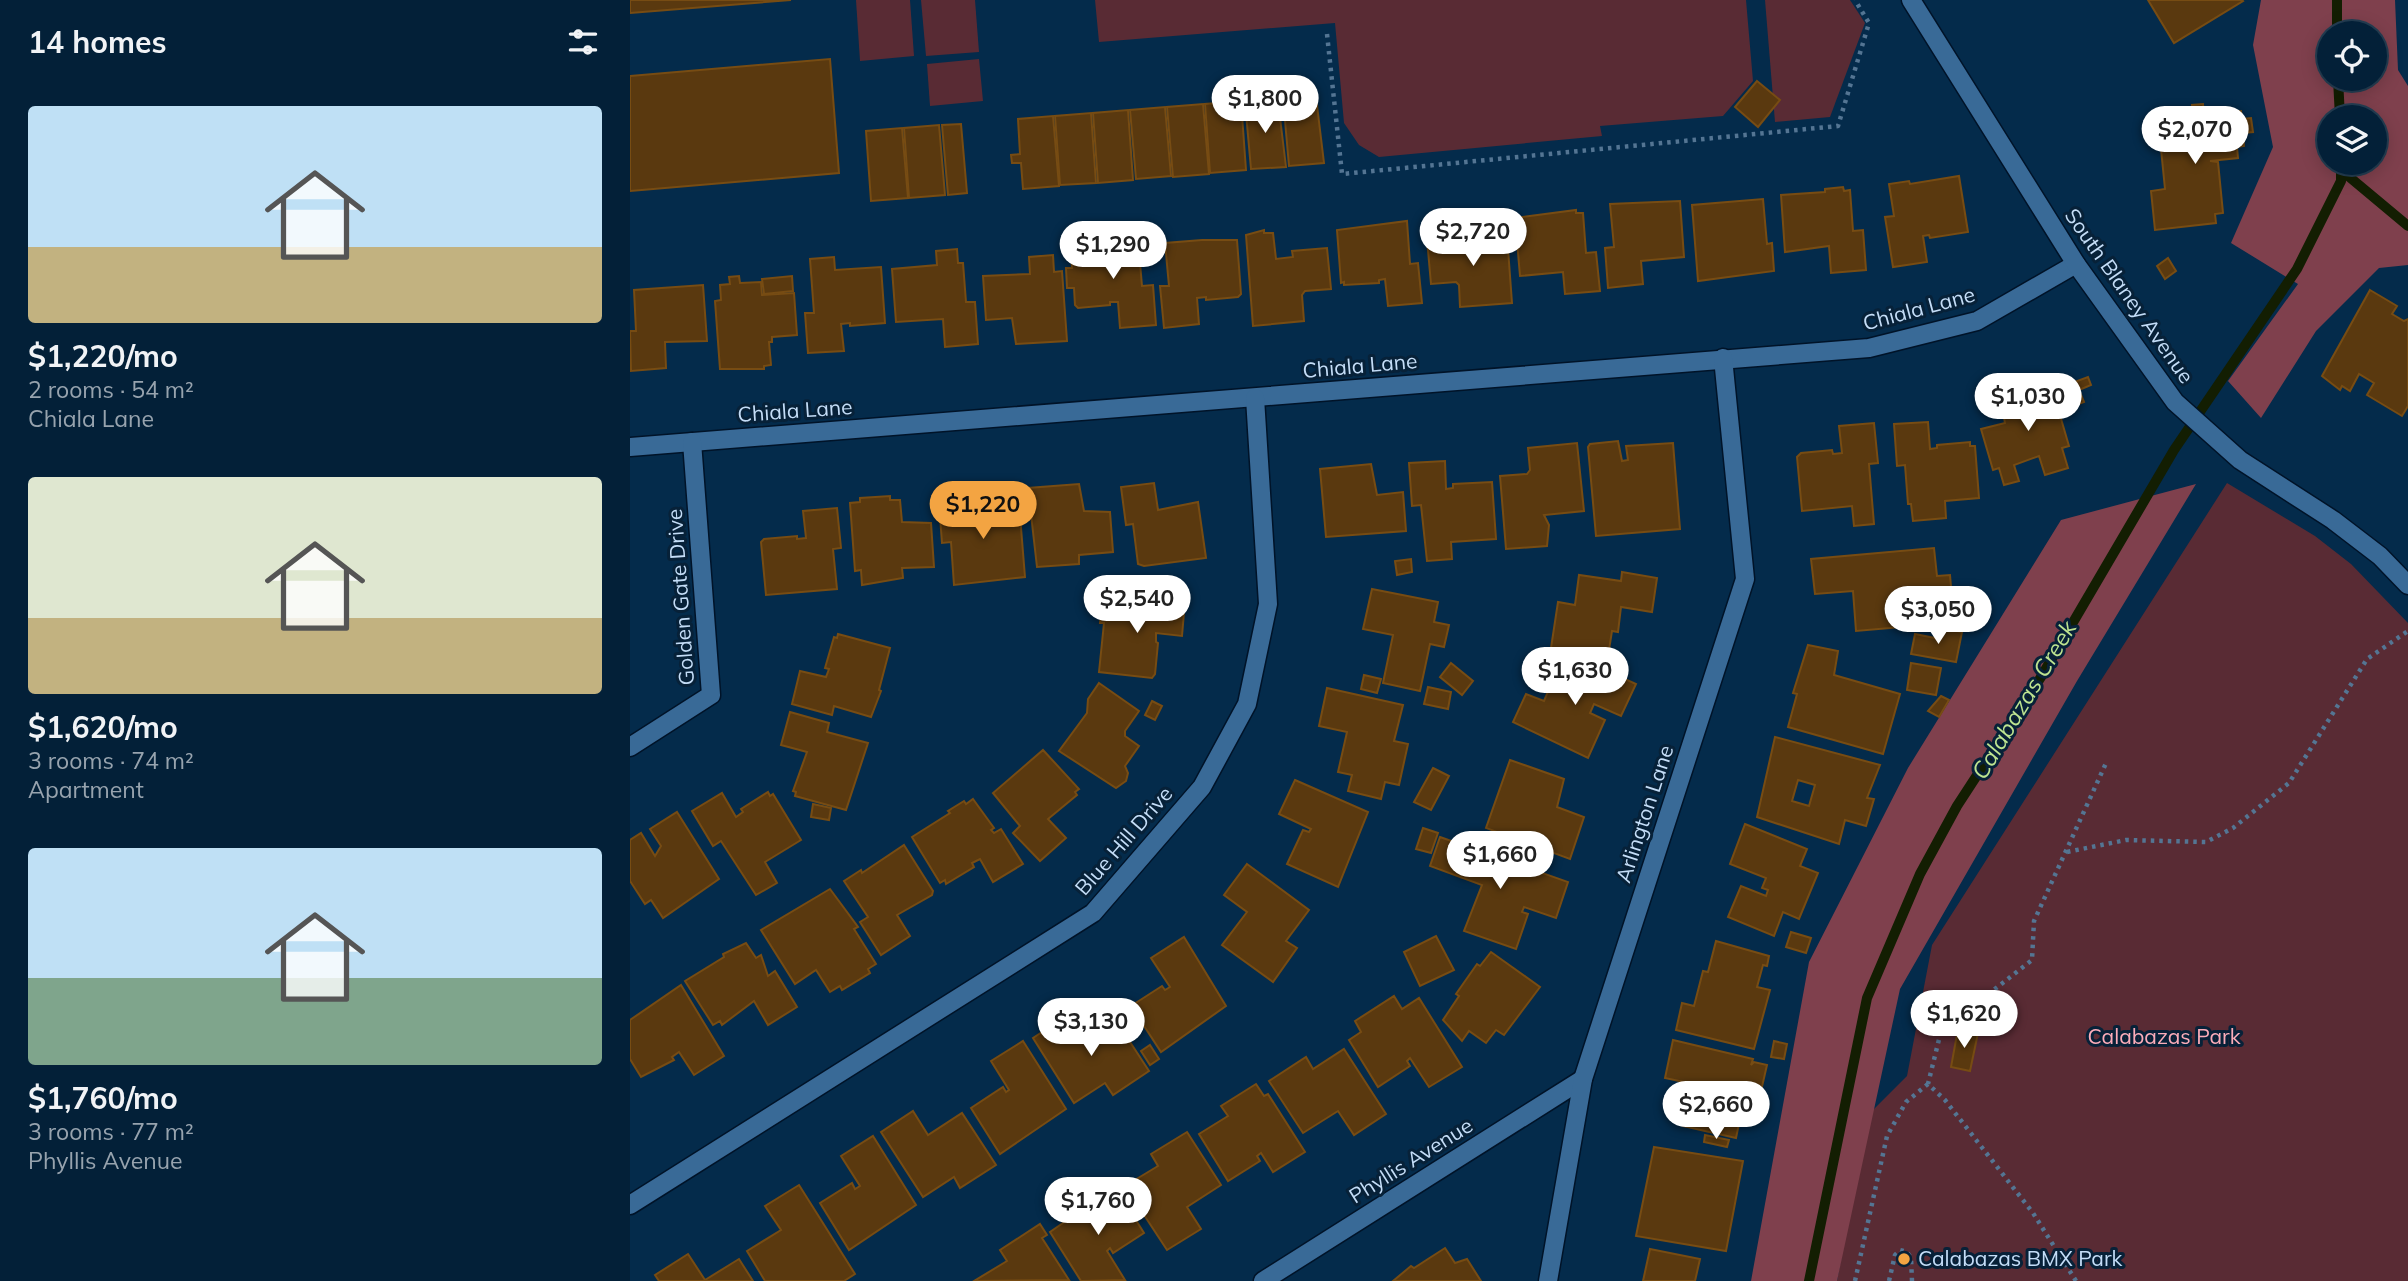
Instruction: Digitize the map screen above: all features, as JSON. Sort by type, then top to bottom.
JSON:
[{"type":"street","name":"South Blaney Avenue","points":[[1911,0],[2076,264],[2175,402],[2240,460],[2333,520],[2380,556],[2408,584]]},
{"type":"street","name":"Chiala Lane","points":[[630,447],[1869,348],[1977,321],[2076,264]]},
{"type":"street","name":"Arlington Lane","points":[[1548,1281],[1583,1079],[1745,579],[1723,358]]},
{"type":"street","name":"Blue Hill Drive","points":[[630,1205],[1093,913],[1202,787],[1247,704],[1268,604],[1255,398]]},
{"type":"street","name":"Golden Gate Drive","points":[[630,747],[711,695],[692,442]]},
{"type":"street","name":"Phyllis Avenue","points":[[1263,1281],[1583,1079]]},
{"type":"path","points":[[1327,34],[1342,174],[1838,126],[1869,23],[1855,0]]},
{"type":"path","points":[[2066,853],[2126,840],[2206,842],[2233,828],[2289,783],[2367,659],[2408,631]]},
{"type":"path","points":[[1855,1281],[1887,1136],[1894,1119],[1906,1102],[1928,1084],[1945,1015],[1986,996],[2032,960],[2034,921],[2107,761]]},
{"type":"path","points":[[1928,1084],[1945,1100],[2033,1213],[2076,1281]]},
{"type":"path","points":[[1889,1281],[1895,1255],[1900,1250],[1907,1252],[1911,1258],[1912,1281]]},
{"type":"green space","points":[[856,0],[910,0],[914,56],[860,61]]},
{"type":"green space","points":[[921,0],[975,0],[979,52],[926,56]]},
{"type":"green space","points":[[1095,0],[1746,0],[1753,81],[1723,116],[1600,126],[1602,136],[1379,157],[1359,145],[1344,123],[1335,23],[1099,42]]},
{"type":"green space","points":[[1765,0],[1850,0],[1865,23],[1830,117],[1775,122]]},
{"type":"green space","points":[[979,59],[983,101],[930,106],[927,64]]},
{"type":"green space","name":"Calabazas Park","points":[[2227,483],[2315,536],[2351,564],[2408,623],[2408,1281],[1837,1281],[1868,1115],[1907,1076],[1932,945]]},
{"type":"shaded area","points":[[2261,0],[2395,0],[2398,70],[2408,86],[2408,265],[2379,268],[2316,331],[2261,418],[2228,381],[2298,284],[2231,243],[2273,147],[2253,45]]},
{"type":"shaded area","points":[[2196,484],[2077,681],[1900,989],[1837,1281],[1751,1281],[1809,962],[1908,768],[2061,520]]},
{"type":"building","points":[[630,0],[791,0],[630,13]]},
{"type":"building","points":[[2148,0],[2242,0],[2243,1],[2174,43]]},
{"type":"building","points":[[830,59],[839,173],[630,191],[630,76]]},
{"type":"building","points":[[1757,81],[1780,100],[1758,127],[1735,107]]},
{"type":"building","points":[[1316,97],[1324,163],[1289,166],[1283,98]]},
{"type":"building","points":[[1241,101],[1246,170],[1210,173],[1205,104]]},
{"type":"building","points":[[1278,101],[1286,167],[1251,169],[1245,102]]},
{"type":"building","points":[[1203,104],[1209,174],[1173,177],[1167,107]]},
{"type":"building","points":[[2203,104],[2204,115],[2241,111],[2242,119],[2251,118],[2253,132],[2243,133],[2244,146],[2237,147],[2238,158],[2210,161],[2218,162],[2223,213],[2215,214],[2216,223],[2155,230],[2151,191],[2165,189],[2158,119],[2193,116],[2192,105]]},
{"type":"building","points":[[1165,107],[1171,176],[1136,179],[1130,110]]},
{"type":"building","points":[[1128,110],[1133,180],[1098,183],[1093,113]]},
{"type":"building","points":[[1091,113],[1096,183],[1060,185],[1055,116]]},
{"type":"building","points":[[1053,116],[1059,186],[1023,189],[1021,163],[1012,163],[1011,155],[1020,154],[1018,119]]},
{"type":"building","points":[[961,124],[967,193],[948,195],[942,125]]},
{"type":"building","points":[[939,125],[945,195],[909,198],[904,128]]},
{"type":"building","points":[[902,128],[908,198],[871,201],[866,131]]},
{"type":"building","points":[[1959,176],[1968,232],[1930,238],[1929,235],[1923,236],[1927,262],[1893,267],[1885,217],[1894,216],[1889,184],[1909,181],[1910,184]]},
{"type":"building","points":[[1843,187],[1844,191],[1850,190],[1853,231],[1863,230],[1866,270],[1831,273],[1829,246],[1785,252],[1781,195],[1825,192],[1825,189]]},
{"type":"building","points":[[1763,199],[1767,244],[1772,243],[1774,271],[1698,281],[1692,205]]},
{"type":"building","points":[[1680,201],[1684,257],[1641,261],[1643,284],[1608,288],[1605,248],[1614,247],[1610,204]]},
{"type":"building","points":[[1576,210],[1576,213],[1583,213],[1586,253],[1596,252],[1600,291],[1565,294],[1563,272],[1520,276],[1515,218]]},
{"type":"building","points":[[1407,221],[1410,264],[1418,263],[1422,303],[1388,306],[1385,279],[1379,280],[1379,283],[1341,283],[1337,230]]},
{"type":"building","points":[[1137,228],[1142,286],[1153,285],[1156,325],[1120,328],[1118,302],[1078,308],[1075,305],[1074,288],[1067,288],[1066,268],[1072,268],[1071,250],[1119,247],[1118,230]]},
{"type":"building","points":[[1264,230],[1264,233],[1273,233],[1276,259],[1293,257],[1292,251],[1327,248],[1331,289],[1305,291],[1302,295],[1304,321],[1253,326],[1246,235]]},
{"type":"building","points":[[1507,235],[1512,303],[1460,307],[1459,285],[1456,282],[1431,284],[1427,239]]},
{"type":"building","points":[[1237,240],[1241,294],[1238,297],[1206,300],[1206,297],[1197,298],[1199,324],[1164,328],[1160,286],[1169,286],[1165,243]]},
{"type":"building","points":[[957,249],[958,263],[963,263],[966,302],[975,302],[978,344],[945,347],[943,319],[896,322],[892,269],[937,265],[936,251]]},
{"type":"building","points":[[1053,255],[1054,272],[1062,271],[1067,341],[1016,344],[1012,318],[986,320],[983,276],[1030,274],[1029,257]]},
{"type":"building","points":[[834,257],[835,270],[881,267],[885,323],[850,326],[850,323],[841,324],[844,351],[808,353],[805,313],[814,313],[810,259]]},
{"type":"building","points":[[2168,258],[2176,271],[2165,279],[2157,266]]},
{"type":"building","points":[[739,276],[740,283],[761,282],[762,295],[794,293],[797,335],[772,337],[772,342],[769,342],[771,365],[764,366],[764,369],[720,369],[715,301],[721,300],[720,285],[730,284],[729,277]]},
{"type":"building","points":[[792,276],[793,291],[764,294],[762,279]]},
{"type":"building","points":[[703,285],[707,341],[665,342],[666,368],[631,371],[630,331],[636,331],[634,290]]},
{"type":"building","points":[[2370,290],[2397,306],[2392,314],[2404,321],[2408,319],[2408,406],[2402,416],[2367,395],[2374,383],[2359,374],[2350,391],[2342,386],[2340,390],[2322,376]]},
{"type":"building","points":[[2088,377],[2091,385],[2079,390],[2084,402],[2066,409],[2058,388]]},
{"type":"building","points":[[2050,381],[2069,446],[2062,448],[2068,468],[2045,475],[2039,456],[2014,465],[2019,481],[2004,485],[1999,468],[1993,470],[1981,429],[2005,423],[2000,396]]},
{"type":"building","points":[[1928,422],[1930,449],[1937,448],[1937,445],[1970,442],[1970,446],[1975,446],[1979,498],[1945,501],[1946,518],[1913,521],[1911,504],[1908,504],[1905,465],[1897,466],[1894,424]]},
{"type":"building","points":[[1874,423],[1878,463],[1869,464],[1874,524],[1854,526],[1852,506],[1802,511],[1797,457],[1801,453],[1832,450],[1833,454],[1842,453],[1839,426]]},
{"type":"building","points":[[1618,441],[1622,461],[1628,460],[1626,446],[1673,443],[1680,529],[1596,536],[1588,447],[1590,444]]},
{"type":"building","points":[[1577,443],[1584,511],[1544,515],[1549,525],[1547,546],[1506,549],[1500,476],[1527,474],[1530,470],[1528,448]]},
{"type":"building","points":[[1445,461],[1446,489],[1453,488],[1453,484],[1492,482],[1496,539],[1451,542],[1452,559],[1427,561],[1421,505],[1412,506],[1409,463]]},
{"type":"building","points":[[1371,464],[1377,495],[1403,492],[1406,531],[1326,537],[1320,469]]},
{"type":"building","points":[[1154,483],[1158,510],[1198,502],[1206,558],[1144,566],[1138,564],[1133,524],[1126,525],[1121,487]]},
{"type":"building","points":[[1079,484],[1084,511],[1110,512],[1113,552],[1079,555],[1079,564],[1037,567],[1028,488]]},
{"type":"building","points":[[890,496],[890,500],[900,500],[902,522],[931,523],[934,567],[902,568],[903,578],[862,585],[861,570],[855,571],[850,503],[860,502],[860,498]]},
{"type":"building","points":[[974,500],[976,527],[979,527],[978,506],[1019,503],[1025,577],[954,585],[951,542],[942,543],[939,503]]},
{"type":"building","points":[[837,508],[841,548],[833,549],[837,589],[766,595],[761,542],[764,539],[797,536],[797,539],[806,538],[803,511]]},
{"type":"building","points":[[1934,548],[1937,576],[1950,575],[1952,598],[1933,600],[1936,624],[1856,631],[1853,591],[1815,594],[1811,559]]},
{"type":"building","points":[[1411,559],[1412,572],[1397,575],[1395,561]]},
{"type":"building","points":[[1622,572],[1657,578],[1652,612],[1621,607],[1618,632],[1612,631],[1608,656],[1551,648],[1558,602],[1575,605],[1579,575],[1621,581]]},
{"type":"building","points":[[1372,589],[1438,602],[1434,622],[1449,625],[1444,647],[1430,644],[1420,691],[1383,683],[1393,635],[1363,629]]},
{"type":"building","points":[[1147,598],[1185,601],[1182,636],[1156,633],[1158,643],[1155,674],[1152,678],[1099,672],[1104,623],[1100,623],[1102,602],[1146,607]]},
{"type":"building","points":[[1942,628],[1962,632],[1956,662],[1911,654],[1915,634],[1940,639]]},
{"type":"building","points":[[838,634],[890,648],[879,690],[881,691],[871,717],[834,706],[832,715],[792,704],[800,671],[826,677],[829,669],[825,668],[834,637],[837,638]]},
{"type":"building","points":[[1808,645],[1838,651],[1834,675],[1900,694],[1883,754],[1788,727],[1797,694],[1793,693]]},
{"type":"building","points":[[1561,661],[1599,678],[1603,669],[1636,684],[1621,716],[1594,704],[1590,713],[1605,720],[1588,758],[1513,722],[1526,694],[1544,701]]},
{"type":"building","points":[[1451,663],[1473,681],[1462,695],[1440,677]]},
{"type":"building","points":[[1911,663],[1941,668],[1936,695],[1907,690]]},
{"type":"building","points":[[1364,675],[1381,679],[1377,693],[1361,689]]},
{"type":"building","points":[[1099,683],[1139,711],[1125,731],[1125,736],[1139,746],[1125,766],[1128,773],[1126,781],[1116,788],[1059,751],[1087,713],[1088,699]]},
{"type":"building","points":[[1428,687],[1451,692],[1448,709],[1424,704]]},
{"type":"building","points":[[1327,688],[1403,705],[1394,741],[1408,744],[1399,785],[1385,782],[1381,799],[1348,791],[1352,775],[1338,772],[1347,732],[1319,726]]},
{"type":"building","points":[[1941,696],[1949,700],[1939,717],[1928,711]]},
{"type":"building","points":[[1152,701],[1162,706],[1155,720],[1145,715]]},
{"type":"building","points":[[790,712],[829,723],[827,732],[868,743],[846,810],[795,796],[796,792],[793,791],[807,752],[781,745]]},
{"type":"building","points":[[1775,737],[1880,765],[1867,798],[1874,799],[1866,826],[1845,820],[1839,844],[1757,817]],"holes":[[[1798,780],[1815,785],[1809,806],[1792,801]]]},
{"type":"building","points":[[1043,750],[1079,789],[1075,792],[1077,795],[1048,819],[1066,838],[1040,861],[1013,833],[1020,826],[993,793]]},
{"type":"building","points":[[1510,760],[1564,779],[1557,807],[1584,817],[1570,859],[1486,828]]},
{"type":"building","points":[[1433,768],[1449,776],[1431,810],[1414,802]]},
{"type":"building","points":[[1295,780],[1368,812],[1338,887],[1287,864],[1303,830],[1309,832],[1311,829],[1279,814]]},
{"type":"building","points":[[768,792],[770,796],[773,794],[801,840],[765,862],[777,883],[756,895],[721,841],[713,846],[692,811],[722,793],[736,817],[743,812],[741,809]]},
{"type":"building","points":[[973,799],[994,828],[991,830],[994,833],[1001,829],[1023,864],[993,882],[980,859],[972,863],[974,867],[946,884],[945,880],[940,883],[912,837],[964,801],[966,804]]},
{"type":"building","points":[[813,804],[831,808],[829,820],[811,817]]},
{"type":"building","points":[[677,812],[719,879],[663,918],[651,900],[645,904],[630,881],[630,840],[641,833],[655,856],[661,846],[650,829]]},
{"type":"building","points":[[1745,824],[1807,849],[1800,866],[1818,873],[1799,919],[1783,912],[1774,936],[1728,917],[1741,886],[1766,896],[1768,890],[1762,888],[1766,878],[1730,864]]},
{"type":"building","points":[[1423,828],[1438,833],[1431,853],[1416,849]]},
{"type":"building","points":[[1440,837],[1568,882],[1556,918],[1524,907],[1522,912],[1528,914],[1516,949],[1464,931],[1482,885],[1430,866]]},
{"type":"building","points":[[904,845],[933,891],[932,895],[897,915],[910,936],[881,955],[860,922],[868,917],[844,881],[861,870],[862,873]]},
{"type":"building","points":[[1247,864],[1309,910],[1286,941],[1297,948],[1273,982],[1222,945],[1247,912],[1224,895]]},
{"type":"building","points":[[830,889],[858,927],[854,929],[876,964],[868,969],[870,973],[842,990],[840,986],[830,992],[816,970],[795,984],[761,930]]},
{"type":"building","points":[[1791,932],[1811,938],[1806,953],[1786,947]]},
{"type":"building","points":[[1436,936],[1454,970],[1420,986],[1404,952]]},
{"type":"building","points":[[1184,937],[1226,1006],[1161,1052],[1131,1006],[1162,986],[1165,990],[1170,987],[1151,958]]},
{"type":"building","points":[[1716,941],[1769,956],[1767,966],[1763,965],[1757,987],[1770,990],[1754,1049],[1676,1030],[1682,1003],[1694,1006],[1703,971],[1708,972]]},
{"type":"building","points":[[746,943],[756,958],[761,955],[768,976],[775,971],[797,1007],[768,1025],[754,1001],[722,1025],[720,1021],[713,1025],[685,981],[724,957],[723,954]]},
{"type":"building","points":[[1491,952],[1540,987],[1504,1035],[1496,1030],[1486,1043],[1469,1031],[1462,1041],[1443,1020],[1459,996],[1456,994],[1477,964],[1480,966]]},
{"type":"building","points":[[681,985],[724,1056],[694,1075],[679,1052],[672,1057],[674,1060],[641,1077],[630,1059],[630,1020]]},
{"type":"building","points":[[1394,996],[1402,1009],[1419,998],[1462,1067],[1429,1087],[1410,1058],[1407,1061],[1410,1066],[1378,1087],[1349,1040],[1361,1032],[1355,1021]]},
{"type":"building","points":[[1065,1017],[1080,1041],[1115,1019],[1149,1071],[1113,1095],[1105,1083],[1074,1103],[1033,1038]]},
{"type":"building","points":[[1958,1029],[1978,1033],[1970,1071],[1951,1067]]},
{"type":"building","points":[[1673,1040],[1753,1059],[1751,1065],[1754,1062],[1767,1065],[1758,1104],[1744,1100],[1736,1138],[1683,1126],[1692,1089],[1696,1090],[1698,1085],[1665,1078]]},
{"type":"building","points":[[1023,1041],[1066,1109],[1000,1154],[971,1108],[1003,1087],[1006,1092],[1009,1090],[991,1061]]},
{"type":"building","points":[[1774,1041],[1787,1044],[1784,1059],[1771,1057]]},
{"type":"building","points":[[1150,1045],[1159,1059],[1150,1065],[1141,1051]]},
{"type":"building","points":[[1344,1049],[1386,1114],[1354,1135],[1338,1111],[1303,1133],[1269,1081],[1306,1057],[1313,1069]]},
{"type":"building","points":[[1256,1084],[1264,1096],[1268,1094],[1305,1152],[1273,1172],[1261,1153],[1257,1156],[1260,1161],[1228,1181],[1199,1134],[1228,1116],[1221,1106]]},
{"type":"building","points":[[913,1111],[928,1135],[962,1113],[996,1165],[960,1188],[954,1177],[923,1197],[881,1132]]},
{"type":"building","points":[[1187,1132],[1221,1185],[1187,1207],[1201,1229],[1167,1250],[1125,1186],[1158,1166],[1151,1154]]},
{"type":"building","points":[[1705,1135],[1729,1140],[1727,1147],[1704,1142]]},
{"type":"building","points":[[873,1136],[916,1205],[849,1250],[820,1203],[852,1183],[855,1189],[860,1186],[841,1156]]},
{"type":"building","points":[[1654,1147],[1743,1161],[1726,1251],[1636,1236]]},
{"type":"building","points":[[799,1185],[855,1274],[844,1281],[765,1281],[747,1251],[781,1230],[765,1206]]},
{"type":"building","points":[[1115,1187],[1144,1233],[1113,1253],[1110,1248],[1107,1251],[1125,1280],[1081,1281],[1050,1232]]},
{"type":"building","points":[[1040,1224],[1047,1235],[1042,1238],[1069,1280],[974,1281],[1007,1261],[1000,1250]]},
{"type":"building","points":[[1445,1248],[1455,1263],[1467,1259],[1481,1281],[1393,1281],[1411,1266],[1414,1268]]},
{"type":"building","points":[[1650,1249],[1700,1259],[1695,1281],[1643,1281]]},
{"type":"building","points":[[688,1254],[705,1280],[739,1259],[753,1281],[659,1281],[655,1275]]},
{"type":"waterway","name":"Calabazas Creek","points":[[2337,0],[2337,21]]},
{"type":"waterway","name":"Calabazas Creek","points":[[2339,91],[2339,105]]},
{"type":"waterway","name":"Calabazas Creek","points":[[1809,1281],[1867,998],[1920,874],[1957,806],[2041,677],[2174,450],[2297,269],[2341,181],[2341,175]]},
{"type":"waterway","points":[[2347,175],[2408,226]]},
{"type":"place","name":"Calabazas BMX Park","points":[[1904,1259]]}]
